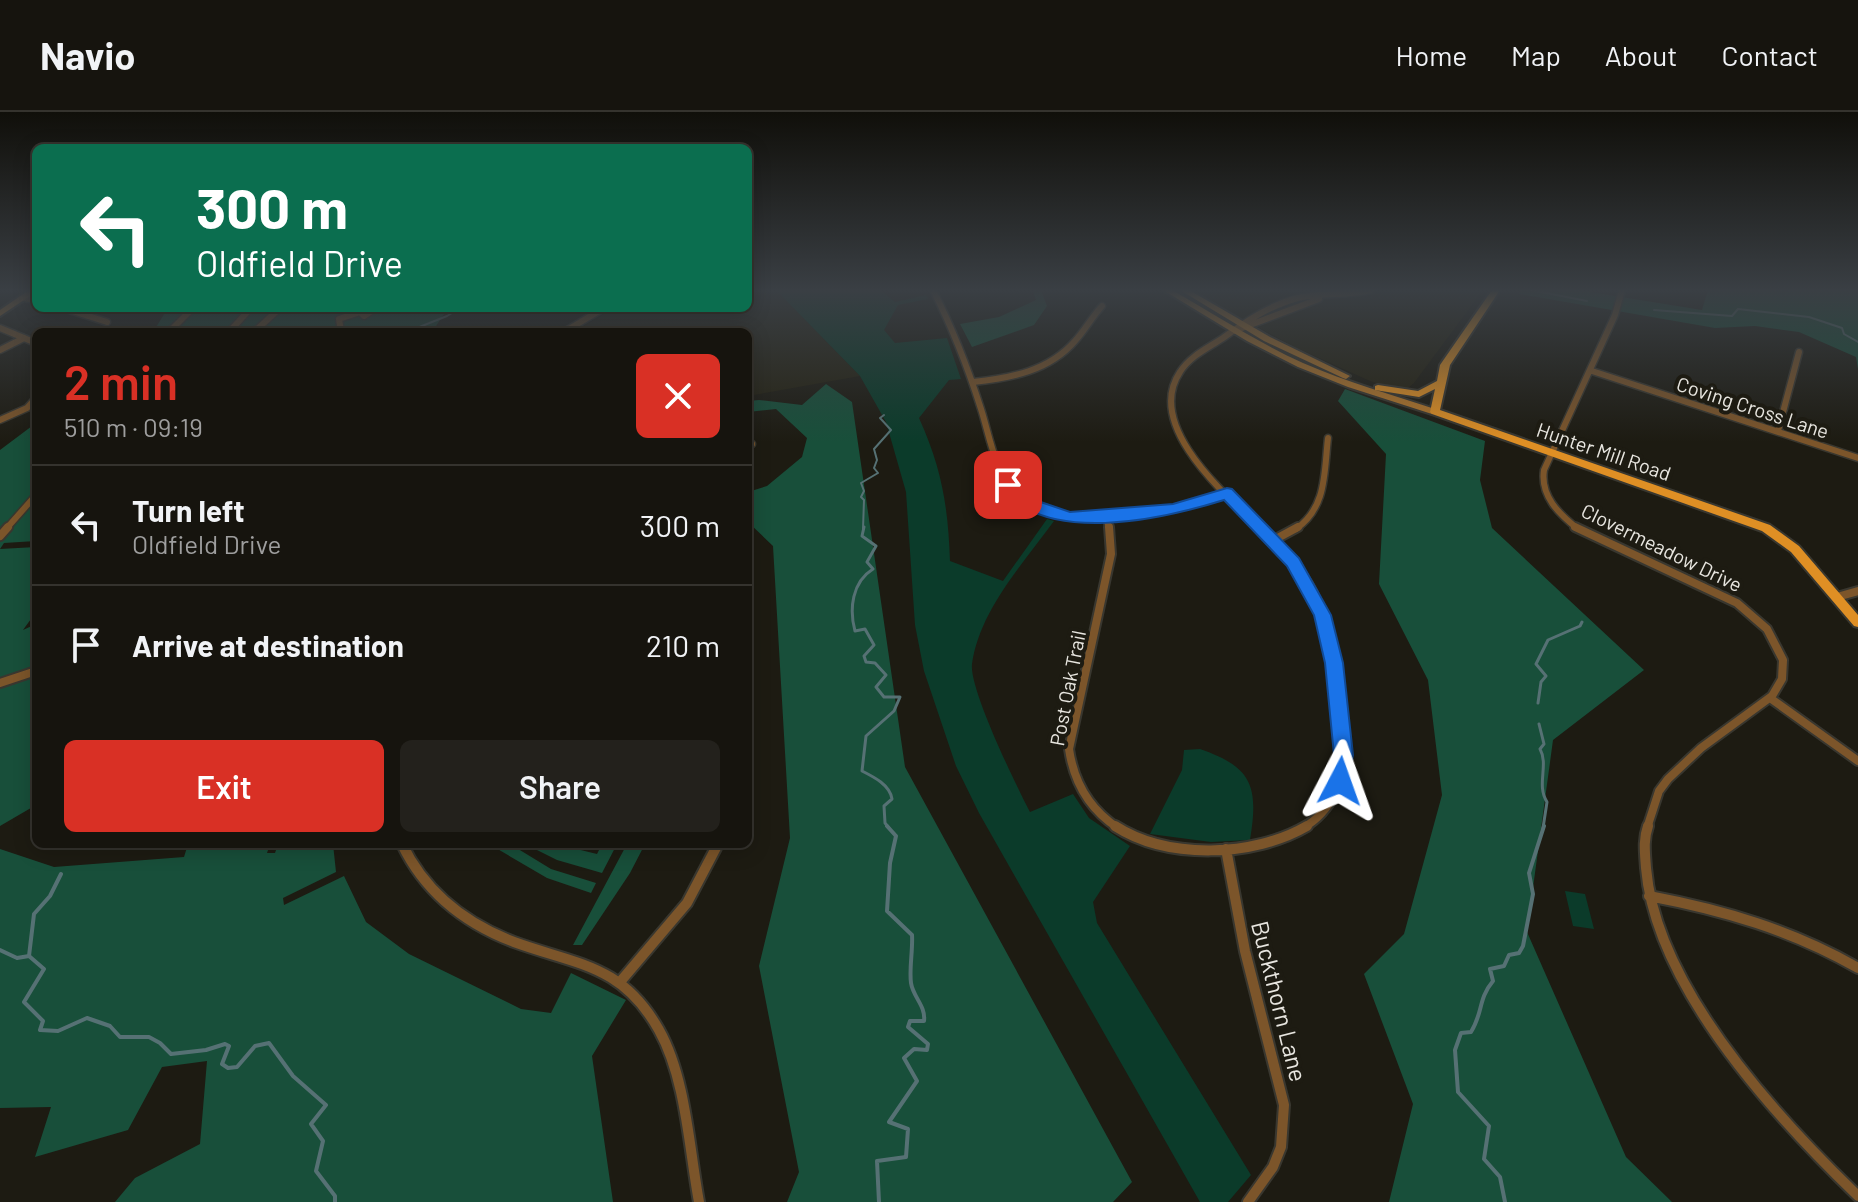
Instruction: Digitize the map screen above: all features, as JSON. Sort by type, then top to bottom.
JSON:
[{"type":"main road","points":[[1264,341],[1324,375],[1420,406]]},
{"type":"main road","points":[[1268,341],[1435,412],[1439,383],[1461,341]]},
{"type":"main road","points":[[1378,388],[1419,394],[1439,383]]},
{"type":"main road","name":"Hunter Mill Road","points":[[1435,412],[1766,528],[1795,549],[1858,623]]},
{"type":"street","points":[[0,350],[18,341]]},
{"type":"street","points":[[959,341],[1000,470],[1012,491],[1027,503],[1054,515],[1070,518],[1105,517],[1184,508],[1227,493]]},
{"type":"street","points":[[973,382],[1013,377],[1047,364],[1066,351],[1074,341]]},
{"type":"street","name":"Post Oak Trail","points":[[1105,517],[1111,532],[1111,554],[1069,749],[1072,773],[1095,809],[1126,832],[1170,847],[1226,849],[1267,845],[1306,827],[1325,809],[1334,795],[1343,768],[1330,638],[1313,594],[1293,562],[1180,439],[1171,416],[1171,395],[1177,377],[1189,361],[1221,341]]},
{"type":"street","name":"Clovermeadow Drive","points":[[1604,341],[1544,469],[1543,484],[1549,499],[1565,519],[1598,540],[1722,594],[1759,621],[1775,641],[1783,662],[1782,682],[1770,698]]},
{"type":"street","points":[[1778,431],[1799,352]]},
{"type":"street","name":"Coving Cross Lane","points":[[1592,371],[1858,458]]},
{"type":"street","points":[[0,420],[27,408],[32,402]]},
{"type":"street","points":[[1274,540],[1304,526],[1316,512],[1328,438]]},
{"type":"street","points":[[0,536],[32,500]]},
{"type":"street","points":[[1837,597],[1858,591]]},
{"type":"street","points":[[0,683],[32,672]]},
{"type":"street","points":[[1858,761],[1770,698],[1683,762],[1658,793],[1648,816],[1644,840],[1649,896],[1669,951],[1715,1031],[1783,1119],[1858,1196]]},
{"type":"street","points":[[404,848],[428,886],[445,903],[470,920],[515,942],[579,959],[620,982],[654,1021],[674,1062],[699,1202]]},
{"type":"street","points":[[620,982],[687,903],[716,848]]},
{"type":"street","name":"Buckthorn Lane","points":[[1226,849],[1245,951],[1284,1105],[1284,1127],[1277,1157],[1263,1185],[1248,1202]]},
{"type":"street","points":[[1649,896],[1721,910],[1772,925],[1858,968]]},
{"type":"shaded area","points":[[752,341],[826,341],[860,376],[752,395]]},
{"type":"shaded area","points":[[1283,341],[1445,341],[1414,383],[1403,392],[1370,381]]},
{"type":"green space","points":[[826,341],[948,341],[961,379],[949,380],[919,418],[942,488],[950,561],[1003,581],[1047,519],[1054,521],[993,606],[977,644],[972,664],[973,676],[995,737],[1030,812],[1073,794],[1089,818],[1130,846],[1093,902],[1097,923],[1251,1175],[1228,1202],[1200,1202],[979,813],[956,766],[924,671],[915,625],[906,492],[886,422],[860,376]]},
{"type":"green space","points":[[969,341],[989,341],[972,347]]},
{"type":"green space","points":[[1819,341],[1858,341],[1858,369],[1856,357]]},
{"type":"green space","points":[[826,384],[852,402],[905,767],[1132,1182],[1113,1202],[787,1202],[799,1172],[759,966],[790,838],[773,546],[752,526],[752,491],[767,486],[802,457],[807,438],[776,409],[752,412],[752,401],[802,405]]},
{"type":"green space","points":[[1345,389],[1485,441],[1480,480],[1492,528],[1644,670],[1553,740],[1527,932],[1626,1157],[1672,1202],[1389,1202],[1413,1104],[1364,974],[1404,934],[1442,795],[1428,680],[1379,584],[1386,454],[1338,401]]},
{"type":"green space","points":[[32,426],[32,541],[4,543],[0,549],[0,450]]},
{"type":"green space","points":[[32,547],[32,618],[23,630],[32,626],[32,807],[0,826],[0,549]]},
{"type":"green space","points":[[1200,749],[1231,763],[1248,781],[1253,806],[1250,840],[1211,842],[1150,834],[1182,770],[1184,750]]},
{"type":"green space","points":[[187,848],[269,848],[267,853],[275,853],[277,848],[333,848],[336,872],[283,898],[284,905],[344,876],[366,922],[409,954],[521,1009],[551,1013],[571,973],[626,1000],[592,1056],[613,1202],[115,1202],[135,1178],[200,1144],[207,1061],[162,1067],[128,1130],[35,1157],[51,1107],[0,1108],[0,849],[54,867],[184,857]]},
{"type":"green space","points":[[496,848],[517,848],[551,869],[596,883],[591,893],[547,878]]},
{"type":"green space","points":[[533,848],[572,848],[597,854],[600,848],[615,848],[602,873],[557,860]]},
{"type":"green space","points":[[625,848],[643,848],[582,945],[573,945]]},
{"type":"green space","points":[[1565,891],[1585,894],[1594,929],[1573,926]]},
{"type":"waterway","points":[[863,529],[864,500],[861,497],[864,491],[861,483],[878,473],[874,468],[877,460],[874,449],[891,430],[880,418],[884,415]]},
{"type":"waterway","points":[[864,527],[862,536],[876,546],[867,562],[873,569],[856,589],[853,623],[855,631],[865,629],[874,645],[864,656],[866,662],[875,663],[886,675],[876,687],[884,697],[900,697],[894,711],[866,736],[862,771],[881,782],[891,794],[892,799],[884,806],[885,823],[889,828]]},
{"type":"waterway","points":[[1538,703],[1541,682],[1546,676],[1536,664],[1548,640],[1580,626],[1582,622]]},
{"type":"waterway","points":[[1539,724],[1544,744],[1540,749],[1547,802],[1543,828]]},
{"type":"waterway","points":[[879,1202],[877,1161],[906,1157],[908,1129],[889,1122],[917,1081],[904,1058],[914,1049],[927,1050],[928,1044],[908,1027],[910,1021],[924,1021],[924,1016],[911,983],[912,935],[887,911],[890,863],[896,836],[887,826]]},
{"type":"waterway","points":[[1505,1202],[1500,1177],[1484,1159],[1489,1126],[1458,1092],[1455,1050],[1461,1033],[1471,1032],[1475,1025],[1485,994],[1493,981],[1490,969],[1504,966],[1509,955],[1519,953],[1523,946],[1533,894],[1529,873],[1544,826]]},
{"type":"waterway","points":[[29,956],[34,914],[50,896],[61,874]]},
{"type":"waterway","points":[[0,950],[17,958],[29,956]]},
{"type":"waterway","points":[[29,956],[44,969],[24,1002],[43,1021],[40,1030],[58,1031],[87,1018],[110,1026],[120,1037],[149,1037],[171,1054],[206,1050],[225,1044],[229,1046],[222,1064],[228,1068],[237,1067],[255,1046],[269,1043],[293,1076],[326,1105],[311,1124],[323,1141],[316,1171],[335,1196],[335,1202]]},
{"type":"route","points":[[1008,485],[1018,497],[1037,509],[1070,518],[1174,510],[1227,493],[1293,562],[1323,615],[1330,638],[1341,725],[1343,768],[1340,781]]}]
